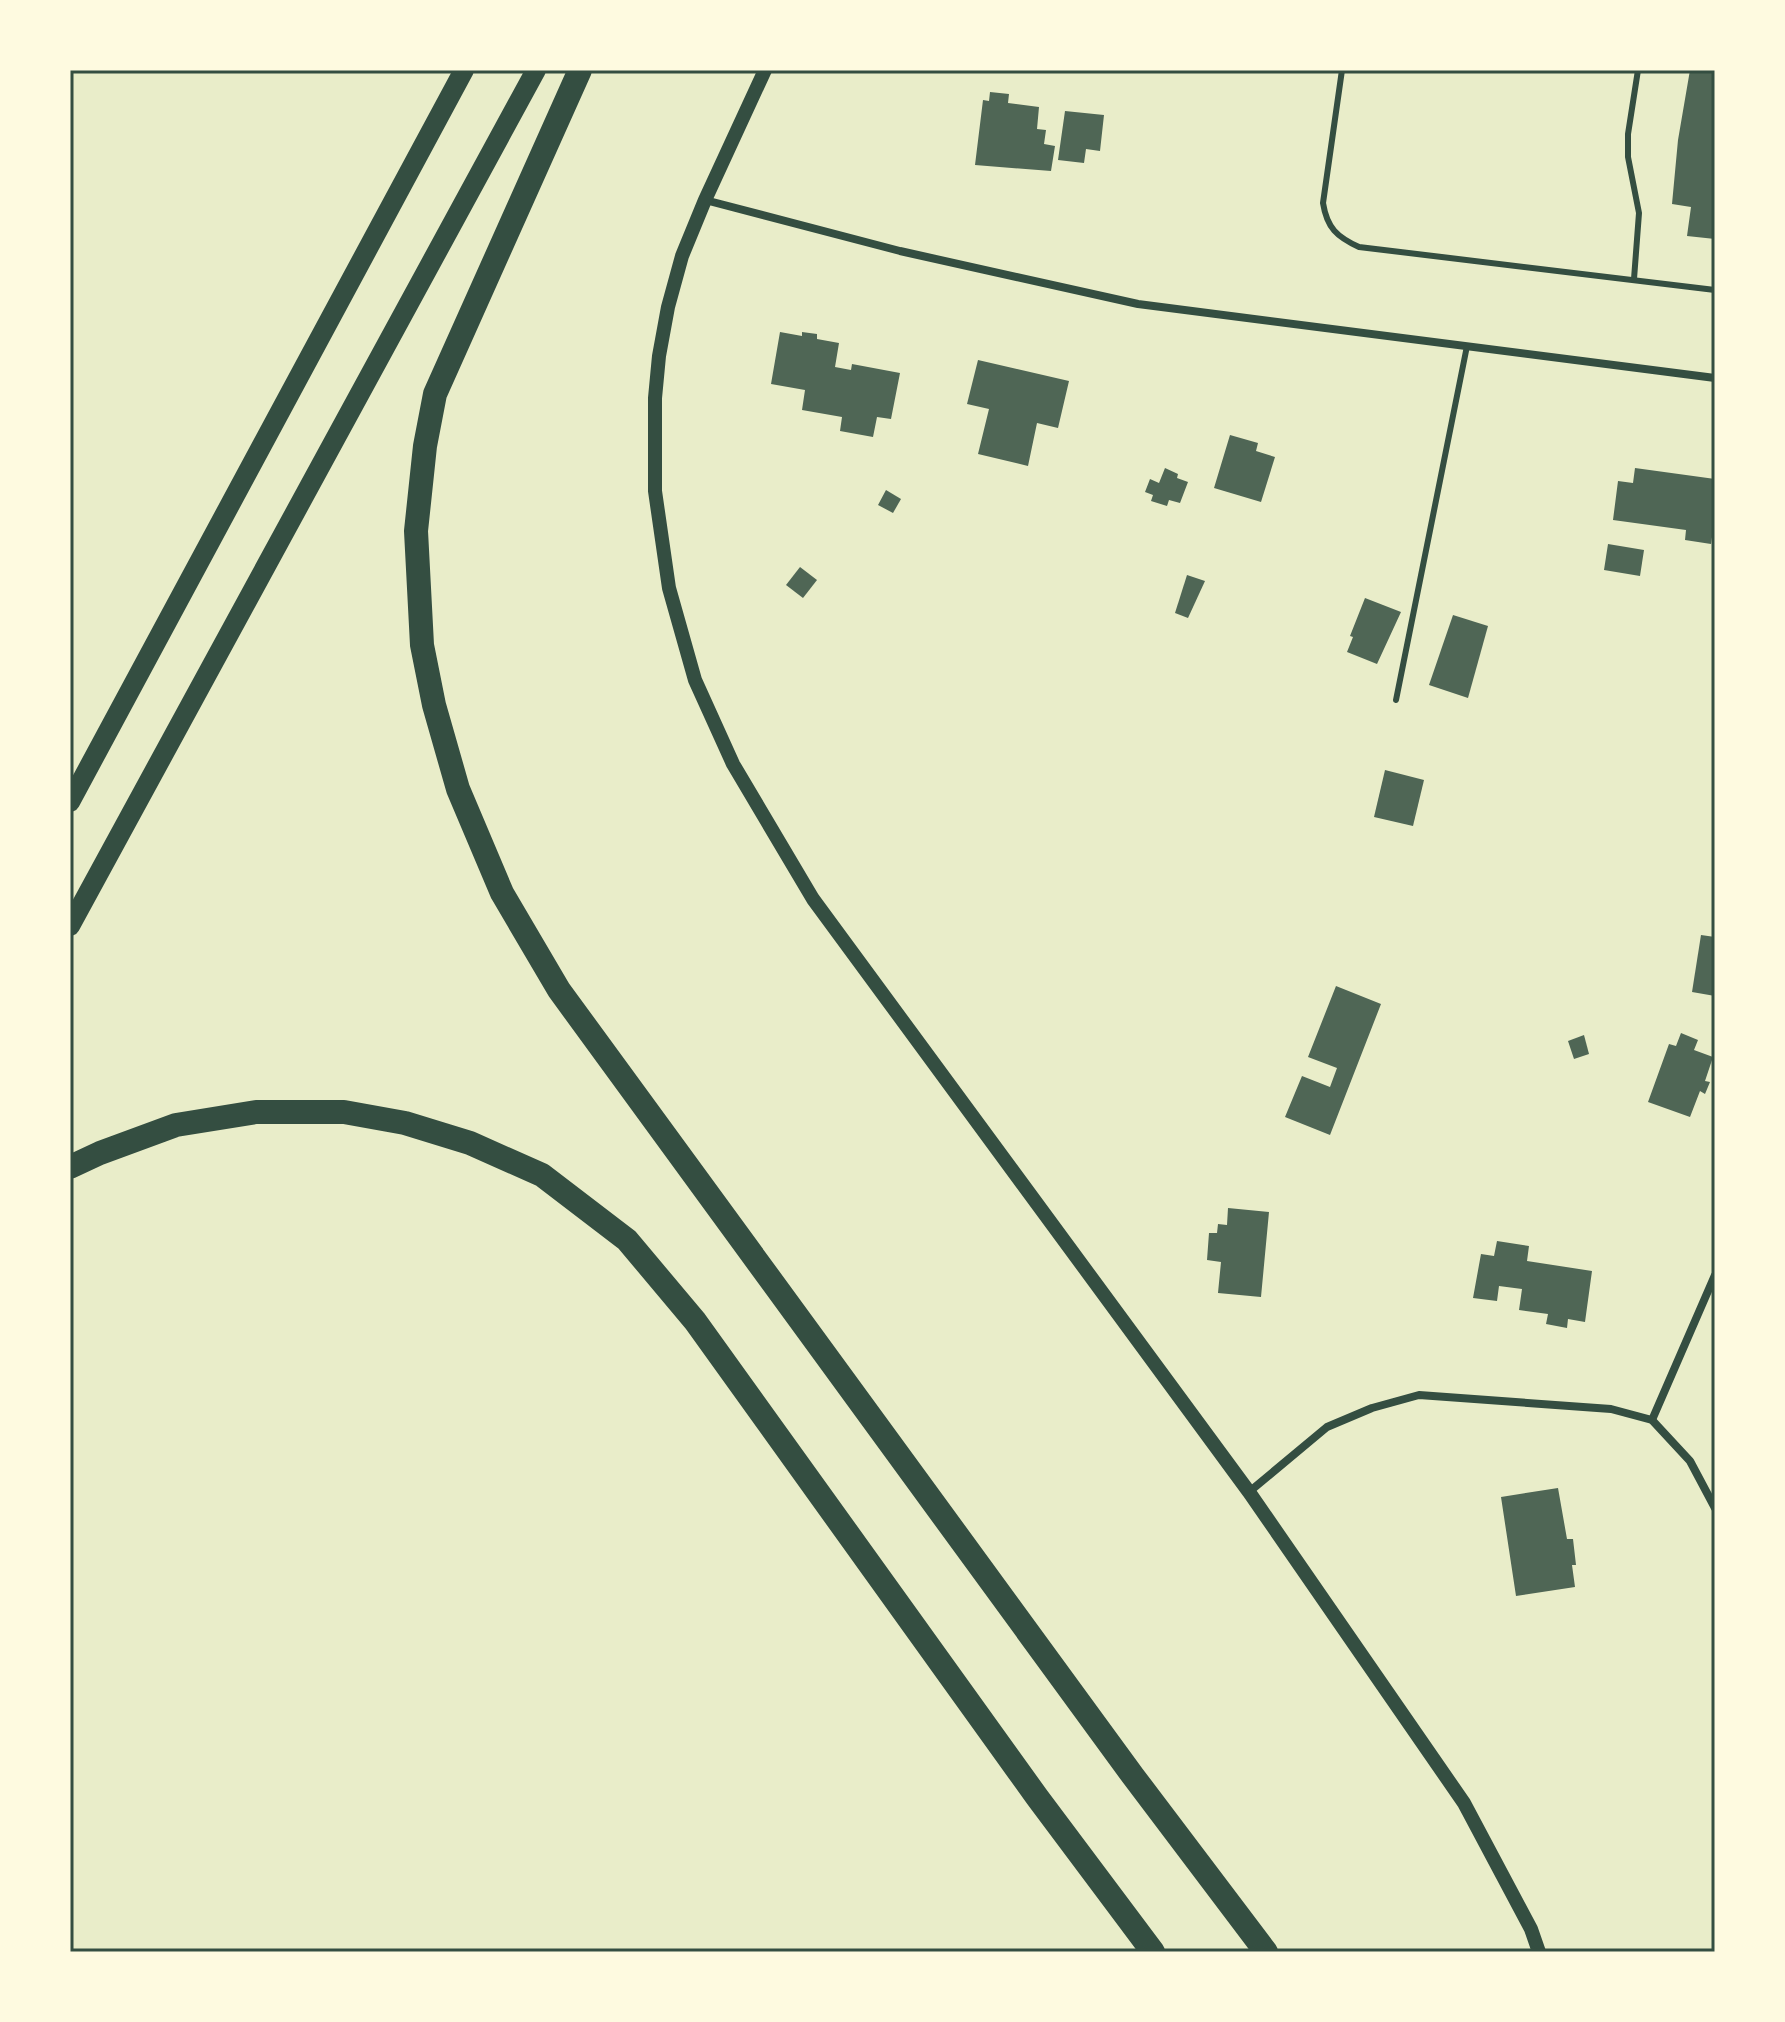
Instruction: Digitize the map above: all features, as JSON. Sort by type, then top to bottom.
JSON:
[{"type":"highway","points":[[580,70],[435,394],[425,446],[416,531],[422,645],[434,705],[458,789],[502,893],[559,990],[1133,1776],[1266,1952]]},
{"type":"highway","points":[[70,1167],[176,1125],[256,1112],[344,1112],[405,1123],[470,1143],[542,1175],[627,1240],[695,1321],[1037,1797],[1153,1952]]},
{"type":"main road","points":[[70,802],[464,70]]},
{"type":"main road","points":[[70,926],[536,70]]},
{"type":"street","points":[[765,70],[682,256],[659,356],[655,398],[655,491],[669,588],[695,680],[733,764],[813,899],[1249,1492],[1464,1803],[1531,1929],[1539,1952]]},
{"type":"street","points":[[705,200],[900,251],[1138,304],[1715,378]]},
{"type":"street","points":[[1652,1420],[1715,1275]]},
{"type":"street","points":[[1249,1492],[1327,1427],[1372,1408],[1419,1395],[1611,1409],[1652,1420],[1690,1461],[1715,1508]]},
{"type":"lane","points":[[1342,70],[1323,203],[1325,219],[1331,231],[1343,240],[1359,247],[1715,290]]},
{"type":"lane","points":[[1634,279],[1639,213],[1628,157],[1628,134],[1638,70]]},
{"type":"lane","points":[[1396,700],[1467,346]]},
{"type":"building","points":[[1690,70],[1715,70],[1715,239],[1687,236],[1691,207],[1672,204],[1678,140]]},
{"type":"building","points":[[990,92],[1009,94],[1008,103],[1039,107],[1037,129],[1046,130],[1044,144],[1055,146],[1051,171],[975,165],[983,100],[989,101]]},
{"type":"building","points":[[1065,111],[1104,115],[1100,151],[1086,149],[1084,163],[1058,160]]},
{"type":"building","points":[[780,332],[802,336],[802,332],[817,334],[817,339],[839,343],[835,367],[851,370],[852,364],[900,373],[891,419],[877,417],[873,437],[840,431],[842,417],[802,410],[805,390],[771,384]]},
{"type":"building","points":[[978,360],[1069,381],[1058,428],[1037,423],[1028,466],[978,454],[989,409],[967,404]]},
{"type":"building","points":[[1230,435],[1258,443],[1256,451],[1275,457],[1261,502],[1214,488]]},
{"type":"building","points":[[1165,468],[1188,482],[1180,503],[1169,500],[1167,506],[1151,501],[1153,495],[1145,492],[1150,479],[1159,483]]},
{"type":"building","points":[[1635,468],[1715,479],[1711,544],[1685,540],[1686,530],[1613,520],[1618,481],[1633,483]]},
{"type":"building","points":[[886,490],[901,499],[893,513],[878,505]]},
{"type":"building","points":[[1608,544],[1644,550],[1640,576],[1604,570]]},
{"type":"building","points":[[800,567],[817,580],[803,598],[786,585]]},
{"type":"building","points":[[1187,575],[1205,581],[1188,618],[1175,613]]},
{"type":"building","points":[[1365,598],[1401,612],[1377,664],[1347,652]]},
{"type":"building","points":[[1453,615],[1488,626],[1468,698],[1429,685]]},
{"type":"building","points":[[1385,770],[1424,780],[1413,826],[1374,817]]},
{"type":"building","points":[[1701,935],[1715,937],[1715,996],[1692,992]]},
{"type":"building","points":[[1336,986],[1381,1004],[1330,1135],[1285,1117],[1302,1076],[1330,1087],[1337,1068],[1308,1057]]},
{"type":"building","points":[[1681,1033],[1698,1040],[1694,1050],[1713,1057],[1705,1081],[1710,1082],[1705,1094],[1700,1091],[1690,1117],[1648,1102],[1669,1044],[1676,1046]]},
{"type":"building","points":[[1584,1035],[1589,1054],[1574,1059],[1568,1041]]},
{"type":"building","points":[[1228,1208],[1269,1212],[1261,1297],[1218,1293],[1221,1262],[1207,1260],[1209,1233],[1217,1233],[1218,1224],[1227,1225]]},
{"type":"building","points":[[1497,1241],[1529,1246],[1527,1261],[1592,1271],[1585,1322],[1568,1319],[1567,1328],[1546,1324],[1548,1314],[1519,1310],[1522,1289],[1499,1286],[1497,1301],[1473,1298],[1481,1254],[1494,1256]]},
{"type":"building","points":[[1558,1488],[1567,1539],[1573,1539],[1575,1587],[1516,1596],[1501,1497]]}]
